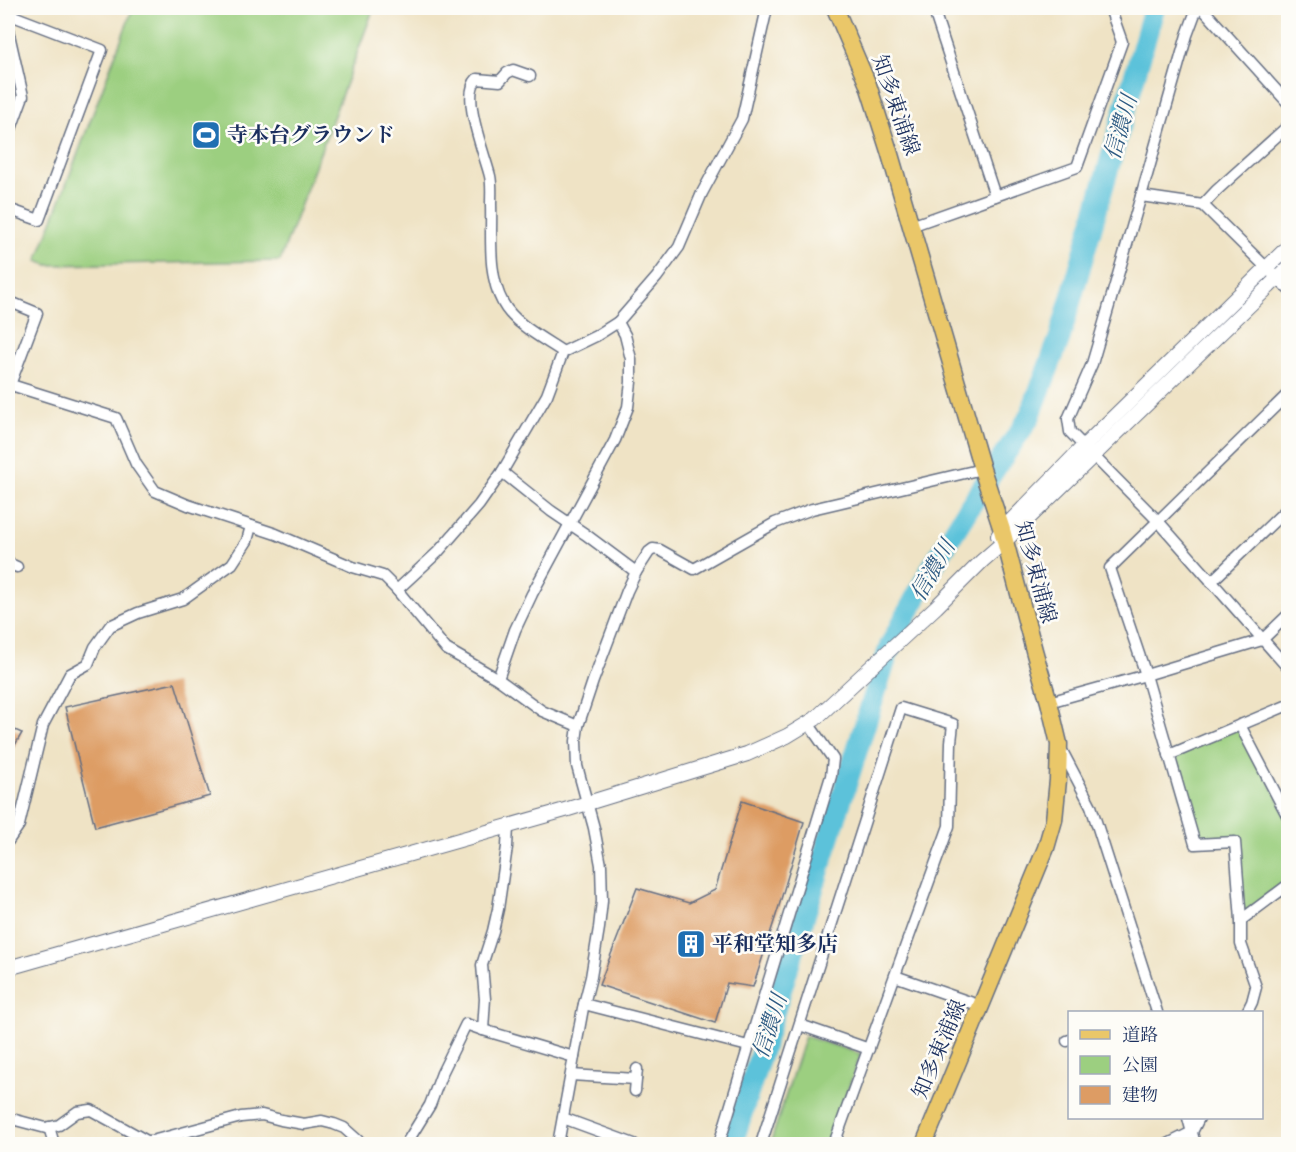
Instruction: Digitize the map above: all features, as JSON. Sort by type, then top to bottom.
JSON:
[{"type":"main road","name":"知多東浦線","points":[[835,8],[868,85],[911,226],[1003,536],[1059,744],[1057,803],[1049,839],[1035,878],[924,1144]]},
{"type":"street","points":[[397,590],[438,552],[480,505],[547,395],[563,352],[618,322],[657,277],[679,247],[702,193],[742,119],[767,8]]},
{"type":"street","points":[[933,8],[995,196]]},
{"type":"street","points":[[911,226],[1077,167],[1122,42],[1110,8]]},
{"type":"street","points":[[1197,8],[1187,35],[1092,364],[1068,419],[1070,432],[1158,521],[1288,668]]},
{"type":"street","points":[[1202,8],[1288,103]]},
{"type":"street","points":[[8,14],[102,50],[39,220],[8,209]]},
{"type":"street","points":[[8,30],[23,96],[8,136]]},
{"type":"street","points":[[530,76],[513,70],[500,81],[477,80],[471,89],[473,121],[490,179],[492,270],[502,303],[518,322],[563,352]]},
{"type":"street","points":[[1203,205],[1288,126]]},
{"type":"street","points":[[1141,196],[1203,205],[1288,288]]},
{"type":"street","points":[[8,968],[565,810],[747,754],[786,736],[815,718],[936,607],[1288,247]]},
{"type":"street","points":[[1089,451],[1288,267]]},
{"type":"street","points":[[8,301],[37,314],[8,386],[116,418],[136,464],[155,491],[276,534],[353,567],[383,576],[446,649],[498,680],[542,711],[578,726]]},
{"type":"street","points":[[498,680],[514,630],[615,440],[628,407],[631,359],[625,335],[618,322]]},
{"type":"street","points":[[1247,1011],[1256,987],[1241,944],[1235,842],[1195,844],[1146,675],[1110,567],[1288,394]]},
{"type":"street","points":[[558,1144],[591,977],[602,901],[601,866],[578,766],[576,741],[578,726],[593,681],[636,572],[653,549],[660,550],[694,569],[775,523],[812,509],[982,469]]},
{"type":"street","points":[[502,472],[570,525],[636,572]]},
{"type":"street","points":[[1211,582],[1288,508]]},
{"type":"street","points":[[8,841],[19,825],[43,725],[70,674],[88,664],[95,648],[110,626],[138,613],[183,599],[232,564],[247,541],[250,526]]},
{"type":"street","points":[[1049,702],[1262,640],[1288,615]]},
{"type":"street","points":[[1169,755],[1288,705]]},
{"type":"street","points":[[762,1144],[901,708],[953,724],[949,826],[834,1144]]},
{"type":"street","points":[[718,1144],[833,765],[833,759],[808,723]]},
{"type":"street","points":[[1240,725],[1288,817]]},
{"type":"street","points":[[1059,744],[1091,806],[1156,1011]]},
{"type":"street","points":[[483,1030],[485,999],[482,965],[498,909],[508,826]]},
{"type":"street","points":[[1241,920],[1288,885]]},
{"type":"street","points":[[895,976],[981,1006]]},
{"type":"street","points":[[584,1004],[748,1046]]},
{"type":"street","points":[[406,1144],[430,1105],[442,1073],[466,1024],[574,1057]]},
{"type":"street","points":[[800,1025],[869,1049]]},
{"type":"street","points":[[571,1075],[636,1074],[635,1091]]},
{"type":"street","points":[[8,1118],[46,1128],[59,1125],[77,1112],[91,1110],[147,1141],[152,1141],[241,1117],[262,1115],[304,1124],[322,1121],[334,1124],[344,1128],[362,1144]]},
{"type":"street","points":[[563,1118],[634,1144]]},
{"type":"street","points":[[1188,1119],[1195,1144]]},
{"type":"street","points":[[1168,1144],[1192,1132],[1198,1119]]},
{"type":"street","points":[[49,1127],[54,1144]]},
{"type":"green space","name":"寺本台グラウンド","points":[[133,8],[373,8],[280,261],[48,265],[37,261]]},
{"type":"green space","points":[[1240,725],[1288,817],[1288,885],[1241,920],[1235,842],[1195,844],[1169,755]]},
{"type":"green space","points":[[805,1036],[861,1054],[828,1144],[770,1144]]},
{"type":"building","points":[[175,683],[210,796],[95,827],[65,707]]},
{"type":"building","points":[[8,727],[22,733],[8,757]]},
{"type":"building","name":"平和堂知多店","points":[[742,801],[804,822],[753,987],[727,983],[715,1023],[599,985],[637,888],[689,903],[715,890]]},
{"type":"waterway","name":"信濃川","points":[[732,1144],[890,646],[931,569],[1029,418],[1060,337],[1154,8]]},
{"type":"place","name":"寺本台グラウンド","points":[[206,135]]},
{"type":"place","name":"平和堂知多店","points":[[691,944]]}]
